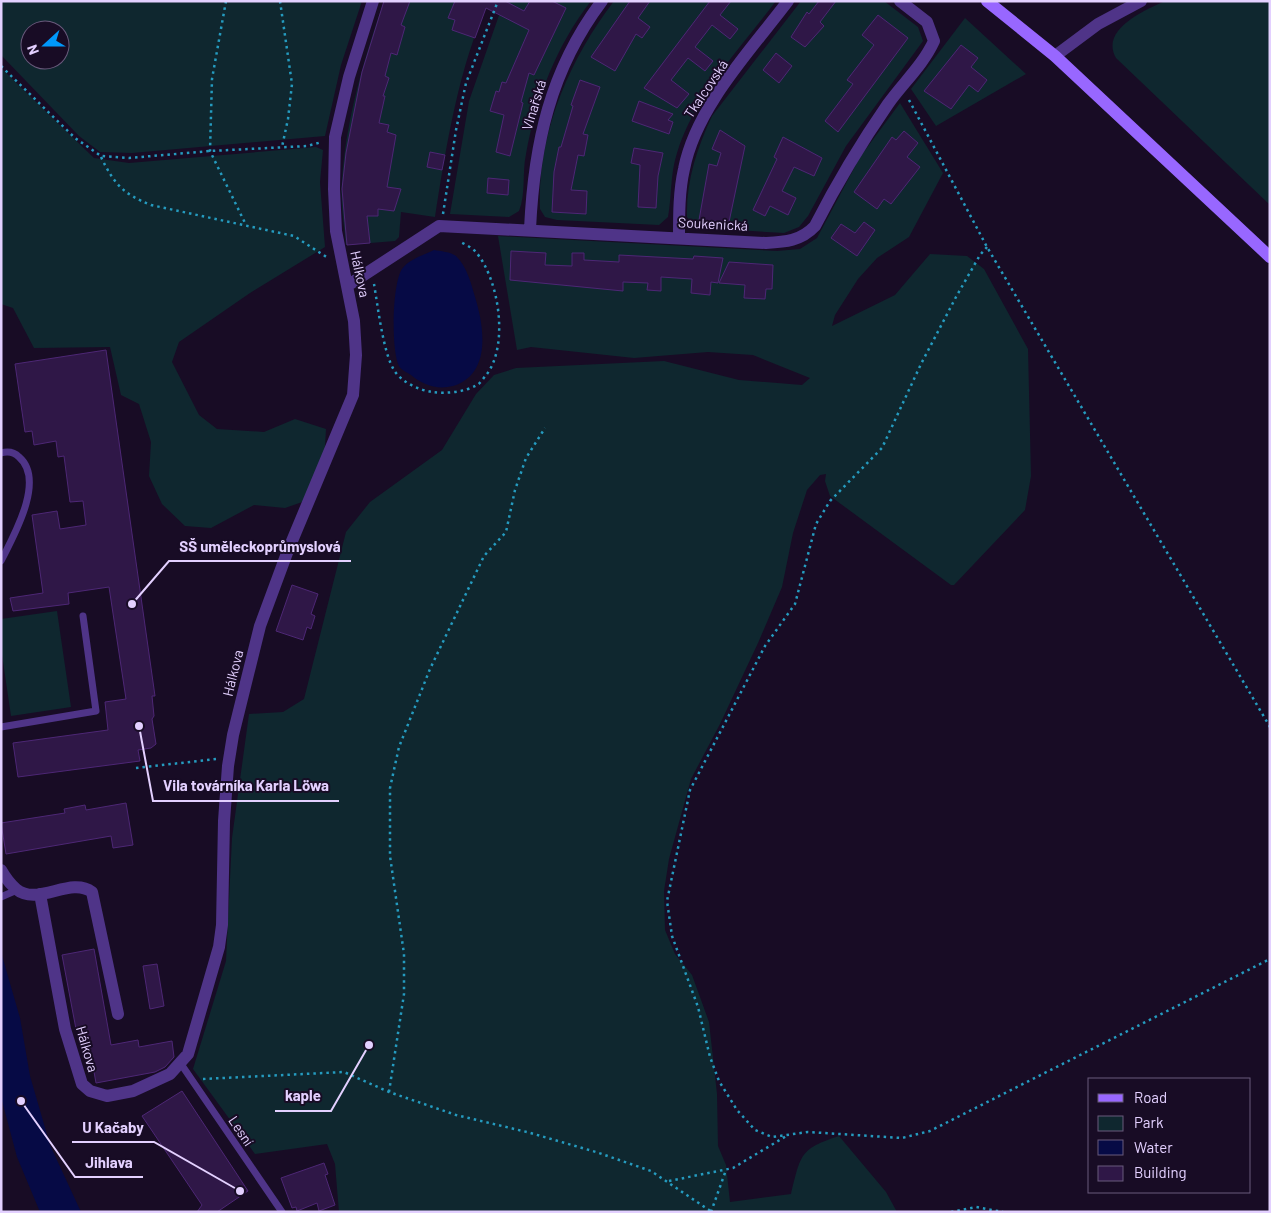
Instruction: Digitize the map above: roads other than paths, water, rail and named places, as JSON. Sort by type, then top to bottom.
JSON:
[{"type":"main road","points":[[987,1],[1055,56],[1270,257]]},
{"type":"street","name":"Hálkova","points":[[40,894],[65,1029],[82,1084],[90,1091],[106,1096],[133,1091],[170,1074],[181,1064],[194,1040],[222,925],[224,821],[230,758],[260,626],[287,554],[353,395],[356,355],[354,321],[336,231],[334,189],[335,137],[349,78],[373,1]]},
{"type":"street","name":"Vlnařská","points":[[530,229],[532,180],[542,124],[570,52],[602,1]]},
{"type":"street","name":"Tkalcovská","points":[[679,237],[684,168],[695,132],[712,102],[788,1]]},
{"type":"street","name":"Soukenická","points":[[347,286],[439,226],[766,242],[796,240],[807,234],[815,226],[855,153],[929,52],[934,41],[927,22],[900,1]]},
{"type":"street","points":[[1055,56],[1098,24],[1141,1]]},
{"type":"street","points":[[1,870],[17,890],[40,894],[79,886],[92,892],[118,1014]]},
{"type":"lane","points":[[1,454],[9,452],[16,454],[23,460],[29,478],[26,504],[17,530],[1,561]]},
{"type":"lane","points":[[1,727],[96,711],[84,616]]},
{"type":"lane","points":[[1,897],[17,890]]},
{"type":"lane","name":"Lesní","points":[[181,1064],[282,1212]]},
{"type":"water","points":[[434,250],[456,256],[463,265],[470,281],[481,321],[482,348],[474,371],[466,380],[447,387],[436,387],[420,382],[399,366],[396,358],[394,318],[396,288],[399,277],[405,266]]},
{"type":"water","points":[[1,952],[20,1018],[30,1076],[50,1145],[81,1212],[40,1212],[17,1157],[1,1097]]},
{"type":"place","name":"SŠ uměleckoprůmyslová","points":[[132,604]]},
{"type":"place","name":"Vila továrníka Karla Löwa","points":[[139,726]]},
{"type":"place","name":"kaple","points":[[369,1045]]},
{"type":"place","name":"Jihlava","points":[[21,1101]]},
{"type":"place","name":"U Kačaby","points":[[240,1191]]}]
